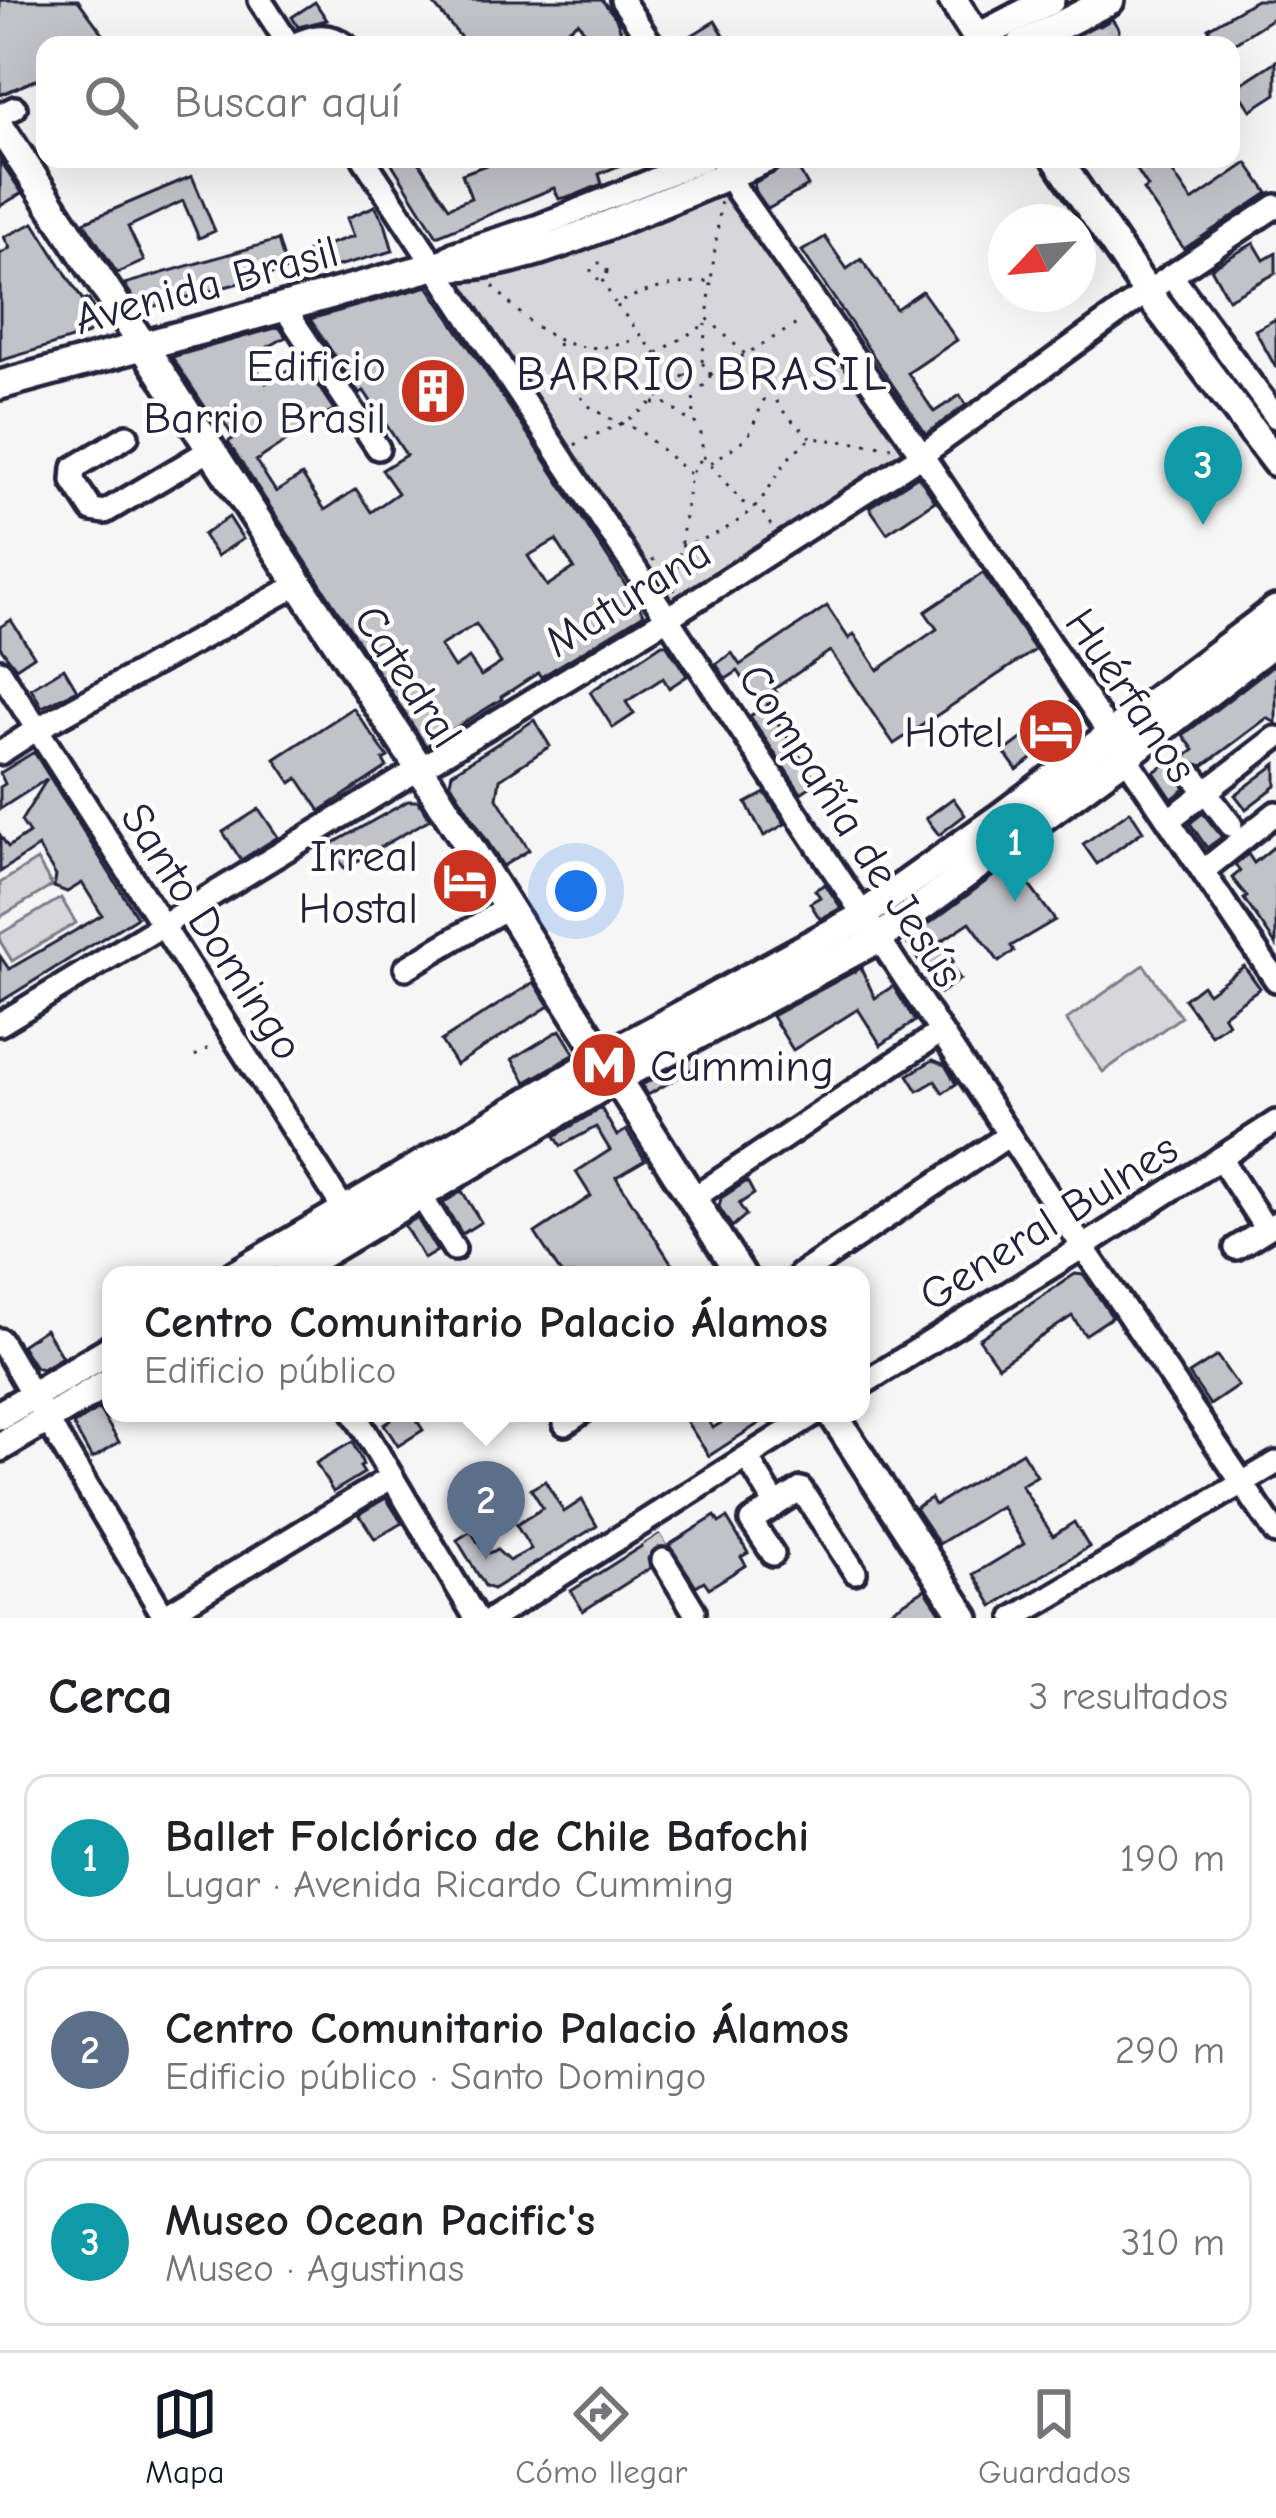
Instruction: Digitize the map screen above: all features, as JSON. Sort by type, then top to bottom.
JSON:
[{"type":"main road","points":[[953,0],[971,36]]},
{"type":"main road","points":[[986,36],[1050,0]]},
{"type":"main road","points":[[1047,36],[1100,12]]},
{"type":"main road","name":"Catedral","points":[[5,116],[141,345],[420,769],[735,1266]]},
{"type":"main road","points":[[1064,168],[1147,292],[1276,462]]},
{"type":"main road","name":"Avenida Brasil","points":[[0,385],[434,266],[475,266],[520,256],[724,177]]},
{"type":"main road","points":[[1118,745],[1276,610]]},
{"type":"main road","points":[[268,1266],[352,1222],[609,1069],[871,927],[1118,745],[1276,640]]},
{"type":"main road","points":[[297,1266],[352,1222],[421,1196],[609,1069]]},
{"type":"main road","points":[[0,1447],[102,1356]]},
{"type":"main road","points":[[0,1415],[41,1407],[102,1384]]},
{"type":"main road","points":[[838,1422],[965,1618]]},
{"type":"street","points":[[260,0],[286,36]]},
{"type":"street","points":[[622,0],[646,36]]},
{"type":"street","name":"Compañía de Jesús","points":[[370,168],[1276,1533]]},
{"type":"street","name":"Avenida Brasil","points":[[434,266],[455,253],[539,226],[683,168]]},
{"type":"street","name":"Huérfanos","points":[[724,177],[922,454],[1276,980]]},
{"type":"street","name":"Maturana","points":[[0,1024],[669,617],[922,454],[1276,206]]},
{"type":"street","points":[[1172,275],[1276,417]]},
{"type":"street","points":[[284,307],[378,448]]},
{"type":"street","points":[[127,436],[74,468],[73,481],[92,510],[105,512],[210,449]]},
{"type":"street","points":[[0,753],[299,584]]},
{"type":"street","name":"Santo Domingo","points":[[0,671],[163,925],[209,1011],[232,1033],[352,1222]]},
{"type":"street","points":[[1169,820],[1201,785],[1276,738]]},
{"type":"street","points":[[1201,785],[1231,825]]},
{"type":"street","points":[[1203,871],[1276,813]]},
{"type":"street","points":[[406,968],[508,907]]},
{"type":"street","points":[[692,1199],[941,1032]]},
{"type":"street","name":"General Bulnes","points":[[870,1379],[1276,1122]]},
{"type":"street","points":[[814,1266],[1009,1136]]},
{"type":"street","points":[[1220,1159],[1271,1226],[1236,1248]]},
{"type":"street","points":[[421,1196],[454,1249]]},
{"type":"street","points":[[0,1340],[164,1617],[392,1477]]},
{"type":"street","points":[[359,1422],[476,1618]]},
{"type":"street","points":[[494,1618],[652,1541],[747,1457],[802,1422]]},
{"type":"street","points":[[747,1457],[776,1505]]},
{"type":"street","points":[[1014,1618],[1276,1463]]},
{"type":"street","points":[[773,1554],[751,1521],[801,1489],[855,1571]]},
{"type":"street","points":[[652,1541],[694,1611]]},
{"type":"path","points":[[702,364],[724,177]]},
{"type":"path","points":[[481,278],[558,342],[605,349],[642,338]]},
{"type":"path","points":[[602,279],[642,338],[693,386],[705,385],[710,375],[809,317]]},
{"type":"path","points":[[616,304],[647,290],[711,281]]},
{"type":"path","points":[[707,321],[746,354],[786,416],[812,438],[899,448],[881,460]]},
{"type":"path","points":[[656,354],[707,321]]},
{"type":"path","points":[[558,342],[564,373],[578,395],[597,412],[640,430],[691,475]]},
{"type":"path","points":[[686,380],[691,365],[702,364],[710,375]]},
{"type":"path","points":[[572,446],[623,424],[662,391],[686,380]]},
{"type":"path","points":[[649,554],[674,590],[691,475],[703,456],[694,421],[693,386]]},
{"type":"path","points":[[711,463],[748,437],[768,392]]},
{"type":"path","points":[[652,404],[665,403],[694,421]]},
{"type":"path","points":[[681,545],[714,535],[753,507],[784,461],[812,438]]},
{"type":"path","points":[[703,456],[742,502],[760,511],[773,528]]},
{"type":"path","points":[[195,1056],[232,1033]]},
{"type":"shaded area","points":[[721,193],[908,451],[673,602],[459,287],[462,279]]},
{"type":"shaded area","points":[[37,860],[52,886],[0,917],[0,883]]},
{"type":"shaded area","points":[[61,898],[76,923],[12,961],[0,934]]},
{"type":"shaded area","points":[[1144,965],[1181,1017],[1103,1072],[1066,1020]]},
{"type":"building","points":[[0,0],[78,0],[104,36],[36,36],[36,80],[0,95]]},
{"type":"building","points":[[430,0],[602,0],[623,36],[588,36],[578,22],[558,36],[460,36]]},
{"type":"building","points":[[1256,0],[1276,0],[1276,16],[1240,39],[1213,36],[1208,28]]},
{"type":"building","points":[[315,2],[327,20],[298,27],[292,17]]},
{"type":"building","points":[[1112,19],[1119,29],[1119,36],[1083,36]]},
{"type":"building","points":[[715,21],[724,36],[691,36]]},
{"type":"building","points":[[1276,61],[1276,94],[1251,110],[1240,84]]},
{"type":"building","points":[[0,160],[22,193],[0,206]]},
{"type":"building","points":[[1247,163],[1268,193],[1184,249],[1143,190],[1148,187],[1136,168],[1174,168],[1192,201]]},
{"type":"building","points":[[395,168],[423,168],[449,207],[471,198],[462,174],[478,168],[613,168],[599,174],[602,184],[576,195],[559,199],[554,188],[437,236]]},
{"type":"building","points":[[781,168],[798,168],[808,186],[768,209],[754,183]]},
{"type":"building","points":[[192,176],[215,231],[199,238],[183,201],[128,227],[144,261],[117,273],[84,222]]},
{"type":"building","points":[[375,206],[393,251],[316,272],[308,251],[354,236],[347,218]]},
{"type":"building","points":[[34,223],[82,299],[89,300],[98,316],[96,327],[88,334],[0,361],[0,254],[10,248],[4,237]]},
{"type":"building","points":[[825,237],[847,269],[861,259],[896,309],[922,291],[957,340],[908,373],[934,412],[960,395],[966,405],[926,434],[802,251]]},
{"type":"building","points":[[278,240],[287,270],[148,308],[124,284]]},
{"type":"building","points":[[1254,243],[1264,260],[1276,253],[1276,273],[1228,299],[1211,268]]},
{"type":"building","points":[[428,286],[644,614],[541,677],[538,673],[426,746],[228,442],[234,438],[217,412],[211,416],[172,357],[279,327],[286,337],[250,357],[266,383],[302,362],[334,410],[256,461],[276,492],[302,475],[325,510],[356,489],[371,512],[398,493],[382,470],[406,455],[310,319]],"holes":[[[556,540],[574,568],[547,586],[528,556]],[[476,624],[501,663],[481,676],[469,658],[454,668],[440,646]]]},
{"type":"building","points":[[1276,319],[1276,368],[1255,330]]},
{"type":"building","points":[[918,476],[935,501],[887,533],[869,507]]},
{"type":"building","points":[[229,517],[243,539],[217,556],[203,535]]},
{"type":"building","points":[[983,573],[1035,650],[894,744],[830,651],[774,689],[779,697],[771,702],[781,717],[776,720],[817,782],[801,793],[750,716],[762,708],[738,671],[726,679],[716,664],[732,653],[740,665],[827,606],[849,639],[854,634],[878,670],[937,629],[925,612]]},
{"type":"building","points":[[11,620],[34,656],[16,668],[0,647],[0,627]]},
{"type":"building","points":[[662,644],[687,676],[669,688],[663,678],[626,702],[634,714],[613,728],[590,692]]},
{"type":"building","points":[[1276,663],[1276,723],[1267,718],[1203,766],[1187,766],[1180,779],[1185,789],[1172,799],[1154,772],[1168,762],[1172,767],[1194,750],[1183,735]]},
{"type":"building","points":[[64,668],[77,690],[42,707],[31,688]]},
{"type":"building","name":"Hotel","points":[[1070,702],[1080,723],[1017,770],[1004,752]]},
{"type":"building","points":[[353,708],[388,757],[383,760],[387,767],[320,811],[298,778],[291,783],[275,759]]},
{"type":"building","points":[[534,720],[550,746],[500,779],[497,798],[529,850],[503,866],[450,782],[452,773]]},
{"type":"building","points":[[34,752],[137,917],[0,1002],[0,956],[9,969],[102,915],[82,883],[67,892],[54,887],[56,876],[38,847],[0,872],[0,835],[8,847],[29,833],[21,821],[47,779],[0,809],[0,787],[5,784],[0,773]]},
{"type":"building","points":[[1276,764],[1276,786],[1246,809],[1235,795]]},
{"type":"building","points":[[765,793],[785,824],[764,836],[746,803]]},
{"type":"building","points":[[953,798],[965,815],[939,835],[926,818]]},
{"type":"building","points":[[408,801],[418,801],[430,819],[344,868],[330,845]]},
{"type":"building","points":[[259,809],[278,837],[241,860],[223,832]]},
{"type":"building","points":[[1130,811],[1143,831],[1097,864],[1083,844]]},
{"type":"building","points":[[1203,813],[1222,837],[1207,848],[1190,823]]},
{"type":"building","points":[[1276,845],[1276,945],[1232,878],[1240,871],[1235,864],[1248,854],[1254,863]]},
{"type":"building","points":[[1012,862],[1055,920],[1011,946],[1014,951],[999,962],[970,922],[940,942],[960,979],[940,993],[907,940]]},
{"type":"building","points":[[825,884],[841,908],[820,919],[810,903],[820,897],[815,890]]},
{"type":"building","points":[[1244,966],[1260,988],[1223,1015],[1228,1023],[1211,1035],[1184,999],[1202,985],[1208,993]]},
{"type":"building","points":[[861,968],[875,998],[893,986],[915,1021],[881,1045],[858,1009],[793,1050],[772,1016]]},
{"type":"building","points":[[534,982],[549,1006],[456,1065],[441,1041]]},
{"type":"building","points":[[560,1030],[575,1054],[526,1082],[512,1059]]},
{"type":"building","points":[[694,1057],[699,1065],[648,1095],[642,1085]]},
{"type":"building","points":[[933,1060],[945,1065],[956,1084],[943,1093],[935,1081],[918,1091],[908,1075]]},
{"type":"building","points":[[601,1108],[617,1136],[626,1130],[645,1160],[616,1177],[673,1266],[556,1266],[535,1233],[591,1196],[576,1172],[610,1150],[596,1127],[561,1146],[555,1136]]},
{"type":"building","points":[[747,1181],[754,1194],[739,1204],[746,1215],[732,1227],[719,1207],[721,1198]]},
{"type":"building","points":[[462,1191],[481,1222],[462,1234],[443,1203]]},
{"type":"building","points":[[417,1218],[437,1251],[424,1259],[404,1225]]},
{"type":"building","points":[[1075,1274],[1084,1275],[1112,1317],[1085,1335],[1072,1316],[998,1366],[979,1339]]},
{"type":"building","points":[[45,1329],[62,1357],[42,1369],[35,1367],[21,1345]]},
{"type":"building","points":[[1217,1356],[1238,1386],[1210,1405],[1189,1374]]},
{"type":"building","points":[[99,1409],[102,1422],[107,1422],[119,1442],[92,1459],[73,1425]]},
{"type":"building","points":[[418,1422],[423,1430],[398,1446],[384,1424]]},
{"type":"building","points":[[687,1422],[709,1422],[713,1428],[722,1422],[761,1422],[709,1456]]},
{"type":"building","points":[[352,1442],[364,1473],[333,1492],[316,1463]]},
{"type":"building","points":[[1022,1452],[1037,1476],[1021,1485],[1053,1536],[1074,1522],[1089,1547],[993,1606],[974,1574],[1024,1544],[1001,1506],[939,1544],[915,1508],[931,1498],[935,1505]]},
{"type":"building","points":[[545,1481],[564,1512],[582,1500],[597,1526],[493,1589],[485,1586],[457,1540],[471,1531],[485,1554],[497,1550],[509,1561],[531,1549],[516,1525],[543,1508],[531,1489]]},
{"type":"building","points":[[386,1498],[402,1523],[375,1539],[359,1514]]},
{"type":"building","points":[[715,1516],[719,1523],[727,1518],[748,1553],[741,1557],[746,1565],[709,1588],[704,1581],[696,1586],[669,1545]]},
{"type":"building","points":[[659,1535],[666,1546],[651,1552],[650,1568],[583,1611],[571,1591]]},
{"type":"building","points":[[925,1589],[944,1618],[879,1618]]},
{"type":"tunnel","points":[[1094,36],[1096,27]]},
{"type":"tunnel","points":[[651,1540],[663,1560]]},
{"type":"place","name":"Edificio Barrio Brasil","points":[[433,391]]},
{"type":"place","name":"Museo Ocean Pacific's","points":[[1203,525]]},
{"type":"place","name":"Hotel","points":[[1051,731]]},
{"type":"place","name":"Irreal Hostal","points":[[465,881]]},
{"type":"place","name":"Ballet Folclórico de Chile Bafochi","points":[[1015,902]]},
{"type":"place","name":"Cumming","points":[[604,1065]]},
{"type":"place","name":"Centro Comunitario Palacio Álamos","points":[[486,1560]]},
{"type":"district","name":"BARRIO BRASIL","points":[[703,373]]}]
